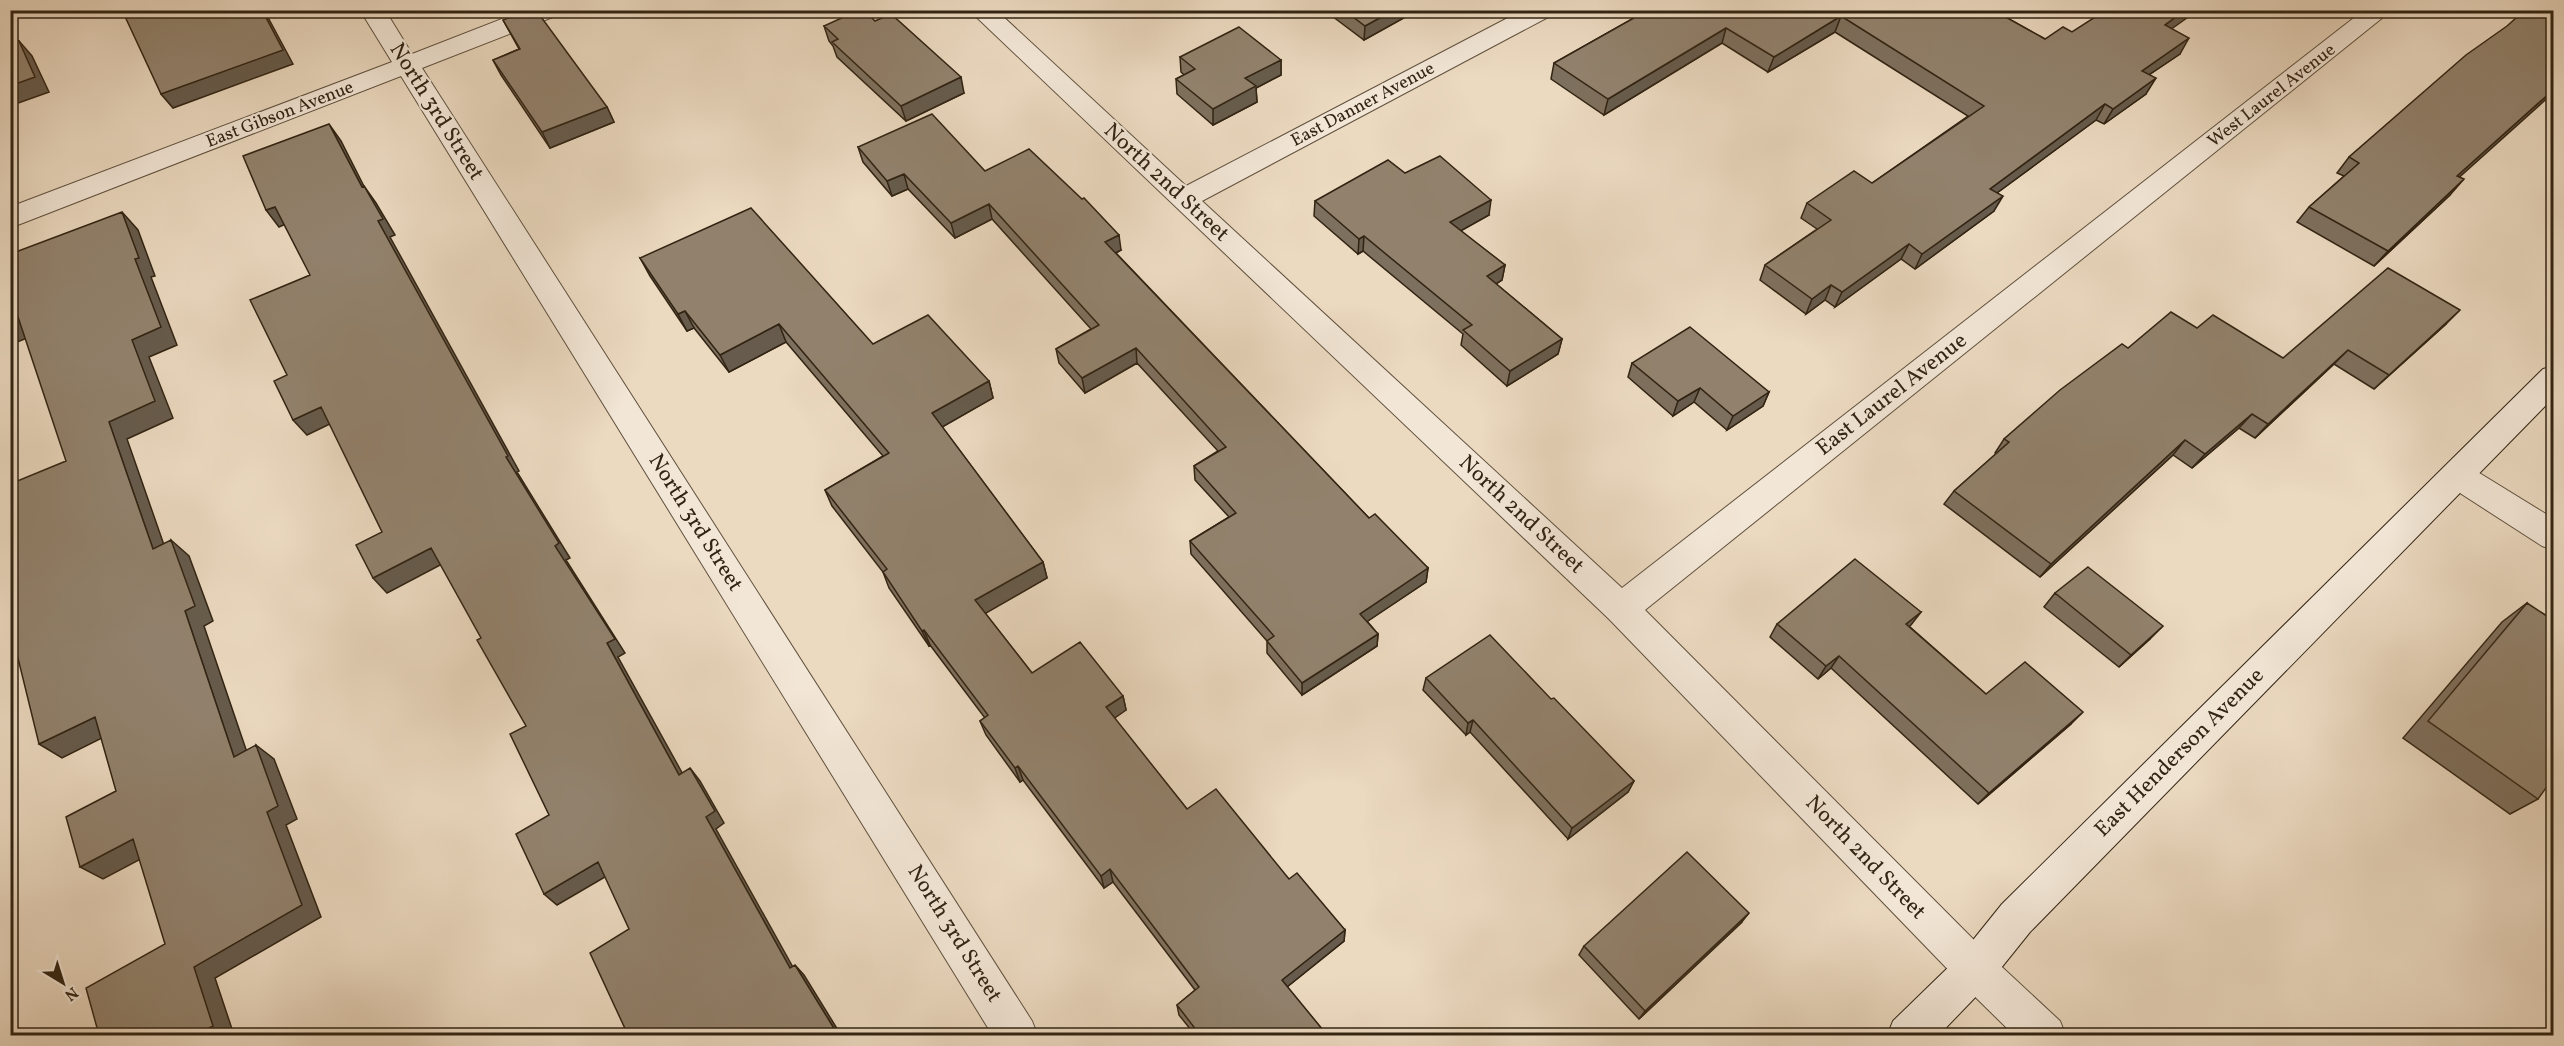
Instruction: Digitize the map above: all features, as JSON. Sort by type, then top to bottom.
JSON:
[{"type":"street","name":"North 3rd Street","points":[[372,10],[1017,1035]]},
{"type":"street","name":"East Gibson Avenue","points":[[10,218],[408,67],[549,10]]},
{"type":"street","name":"North 2nd Street","points":[[981,10],[1621,609],[1975,969],[2045,1035]]},
{"type":"street","name":"East Danner Avenue","points":[[1183,199],[1543,10]]},
{"type":"street","name":"West Laurel Avenue","points":[[2163,181],[2380,10]]},
{"type":"street","name":"East Laurel Avenue","points":[[1621,609],[2163,181]]},
{"type":"street","name":"East Henderson Avenue","points":[[1908,1035],[1975,969],[2016,918],[2553,377]]},
{"type":"street","points":[[2457,475],[2553,536]]},
{"type":"building","points":[[122,10],[262,10],[283,50],[161,94]]},
{"type":"building","points":[[528,10],[536,10],[607,107],[542,132],[493,60],[520,49],[503,20]]},
{"type":"building","points":[[859,10],[864,10],[875,21],[891,14],[961,77],[901,106],[832,42],[838,39],[824,26]]},
{"type":"building","points":[[1344,10],[1394,10],[1365,26]]},
{"type":"building","points":[[1648,10],[1993,10],[2045,39],[2063,27],[2072,32],[2106,10],[2185,10],[2165,25],[2189,38],[2142,71],[2156,78],[2113,109],[2105,104],[1990,189],[2003,196],[1922,254],[1909,244],[1842,292],[1831,285],[1812,299],[1765,265],[1831,220],[1807,203],[1854,171],[1872,183],[1984,106],[1841,16],[1774,57],[1726,28],[1608,99],[1554,63]]},
{"type":"building","points":[[2525,10],[2553,10],[2553,90],[2457,176],[2464,179],[2388,251],[2309,207],[2359,163],[2349,157],[2466,55],[2507,26]]},
{"type":"building","points":[[1239,27],[1281,60],[1245,78],[1256,86],[1213,109],[1176,79],[1195,69],[1180,57]]},
{"type":"building","points":[[19,41],[35,77],[10,86],[10,44]]},
{"type":"building","points":[[932,114],[985,171],[1029,149],[1082,199],[1084,198],[1119,235],[1105,242],[1369,518],[1375,514],[1428,568],[1360,614],[1378,634],[1302,683],[1267,641],[1274,636],[1190,541],[1236,513],[1194,466],[1226,447],[1136,348],[1082,378],[1056,349],[1099,325],[989,204],[951,223],[904,174],[887,181],[858,147]]},
{"type":"building","points":[[329,124],[362,187],[364,186],[383,219],[378,221],[508,456],[506,457],[559,543],[555,546],[615,639],[607,643],[679,775],[690,768],[715,811],[706,817],[790,968],[795,965],[838,1035],[628,1035],[590,953],[629,929],[598,862],[544,894],[516,834],[549,815],[510,734],[526,726],[477,640],[481,638],[431,548],[373,578],[356,545],[382,532],[321,407],[293,420],[274,381],[287,375],[250,300],[310,275],[275,207],[266,210],[243,156]]},
{"type":"building","points":[[1440,156],[1491,200],[1450,222],[1505,265],[1487,276],[1562,339],[1510,371],[1463,330],[1472,325],[1364,236],[1359,239],[1315,201],[1388,160],[1405,173]]},
{"type":"building","points":[[751,208],[873,344],[928,315],[989,381],[932,413],[1043,562],[975,600],[1032,673],[1080,642],[1123,696],[1106,707],[1187,809],[1216,789],[1289,879],[1297,873],[1345,930],[1282,980],[1327,1035],[1200,1035],[1177,1005],[1199,987],[1110,869],[1101,876],[1018,766],[1015,768],[980,721],[988,715],[924,630],[922,631],[883,572],[887,569],[825,490],[889,453],[779,324],[720,355],[685,311],[678,314],[640,258]]},
{"type":"building","points":[[122,212],[139,258],[135,259],[161,327],[132,340],[155,401],[109,422],[153,549],[171,540],[195,606],[185,611],[234,757],[256,745],[278,806],[267,812],[302,905],[194,967],[213,1026],[196,1035],[99,1035],[86,988],[165,944],[133,839],[80,867],[66,817],[116,791],[95,717],[39,744],[17,654],[11,657],[10,654],[10,484],[66,461],[18,317],[10,320],[10,259],[14,257],[13,253]]},
{"type":"building","points":[[2388,268],[2460,310],[2389,375],[2348,350],[2268,424],[2252,414],[2205,454],[2185,440],[2051,564],[1954,491],[2009,442],[2004,439],[2060,390],[2122,344],[2128,348],[2171,312],[2197,328],[2213,315],[2283,358]]},
{"type":"building","points":[[1690,327],[1769,392],[1733,416],[1700,388],[1678,401],[1632,363]]},
{"type":"building","points":[[1855,559],[1921,612],[1906,624],[1986,694],[2025,662],[2083,712],[1989,793],[1839,656],[1826,666],[1777,624]]},
{"type":"building","points":[[2088,567],[2163,626],[2131,655],[2055,593]]},
{"type":"building","points":[[2527,603],[2553,620],[2553,778],[2538,799],[2428,721]]},
{"type":"building","points":[[1490,635],[1634,781],[1572,828],[1473,720],[1468,723],[1426,678]]},
{"type":"building","points":[[1687,852],[1749,913],[1645,1011],[1584,946]]}]
